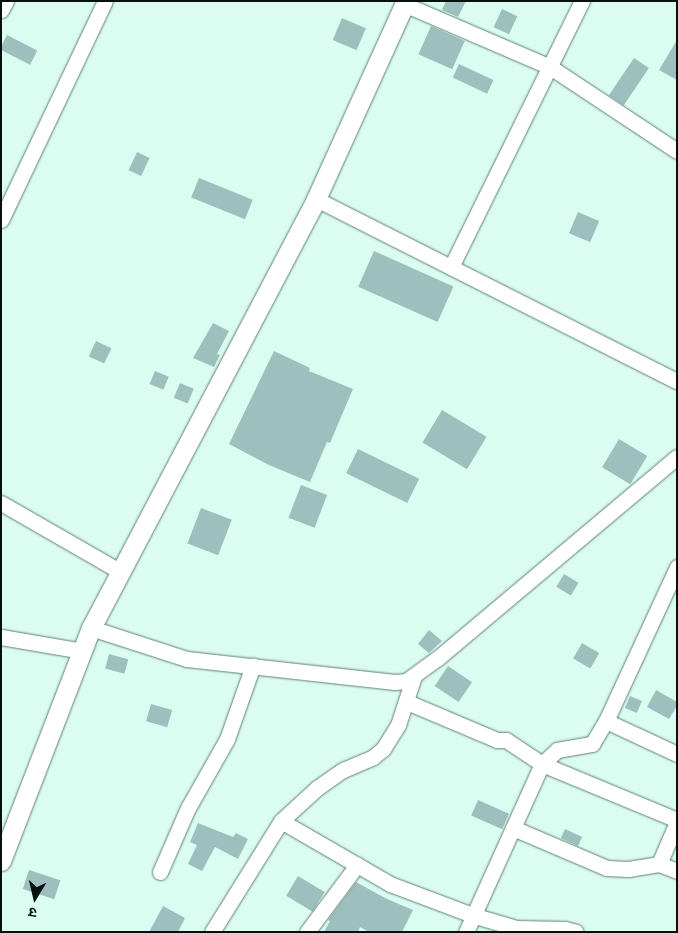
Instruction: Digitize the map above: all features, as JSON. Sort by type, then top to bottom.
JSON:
[{"type":"street","points":[[1,10],[6,1]]},
{"type":"street","points":[[1,220],[105,1]]},
{"type":"street","points":[[451,267],[582,1]]},
{"type":"street","points":[[1,861],[91,628],[316,199],[405,3],[550,67],[677,151]]},
{"type":"street","points":[[316,199],[677,381]]},
{"type":"street","points":[[91,628],[186,659],[395,682],[406,681],[677,457]]},
{"type":"street","points":[[1,502],[120,572]]},
{"type":"street","points":[[466,932],[472,915],[542,764],[557,750],[592,744],[606,721],[677,567]]},
{"type":"street","points":[[1,637],[83,651]]},
{"type":"street","points":[[160,872],[188,808],[226,739],[253,665]]},
{"type":"street","points":[[212,932],[281,821],[317,788],[344,770],[373,756],[391,738],[407,702],[414,676]]},
{"type":"street","points":[[407,702],[497,740],[506,740],[542,764],[677,821],[659,864]]},
{"type":"street","points":[[606,721],[677,754]]},
{"type":"street","points":[[281,821],[390,884],[472,915],[516,928],[565,929],[576,932]]},
{"type":"street","points":[[513,828],[607,868],[628,869],[659,864],[677,872]]},
{"type":"street","points":[[307,932],[357,865]]},
{"type":"building","points":[[446,1],[466,1],[458,17],[442,10]]},
{"type":"building","points":[[502,9],[517,16],[509,34],[494,27]]},
{"type":"building","points":[[342,18],[366,28],[357,50],[333,40]]},
{"type":"building","points":[[431,26],[465,41],[452,69],[418,54]]},
{"type":"building","points":[[7,35],[37,50],[30,65],[1,50]]},
{"type":"building","points":[[677,40],[677,80],[659,70]]},
{"type":"building","points":[[634,58],[649,68],[624,105],[609,95]]},
{"type":"building","points":[[459,64],[493,80],[487,94],[453,78]]},
{"type":"building","points":[[137,152],[150,158],[141,176],[129,170]]},
{"type":"building","points":[[199,178],[253,200],[245,219],[191,197]]},
{"type":"building","points":[[578,212],[599,221],[590,242],[569,233]]},
{"type":"building","points":[[374,251],[453,286],[438,322],[358,287]]},
{"type":"building","points":[[213,323],[229,331],[217,354],[220,355],[214,367],[193,358]]},
{"type":"building","points":[[96,341],[111,348],[104,364],[89,356]]},
{"type":"building","points":[[274,351],[310,368],[309,371],[353,389],[330,443],[327,442],[310,482],[269,465],[229,444]]},
{"type":"building","points":[[155,371],[169,377],[163,390],[150,384]]},
{"type":"building","points":[[180,383],[194,389],[188,404],[174,398]]},
{"type":"building","points":[[442,410],[487,437],[467,469],[422,443]]},
{"type":"building","points":[[619,439],[647,456],[630,484],[602,467]]},
{"type":"building","points":[[358,449],[419,479],[407,503],[346,473]]},
{"type":"building","points":[[301,485],[327,495],[315,528],[288,518]]},
{"type":"building","points":[[201,508],[232,520],[218,555],[187,543]]},
{"type":"building","points":[[564,574],[579,583],[571,596],[556,587]]},
{"type":"building","points":[[429,630],[442,641],[429,653],[418,644]]},
{"type":"building","points":[[582,643],[599,653],[590,669],[573,659]]},
{"type":"building","points":[[109,654],[128,659],[124,674],[105,668]]},
{"type":"building","points":[[448,666],[472,682],[459,702],[435,686]]},
{"type":"building","points":[[656,690],[677,702],[677,706],[669,719],[647,707]]},
{"type":"building","points":[[630,696],[642,701],[637,713],[625,708]]},
{"type":"building","points":[[151,704],[172,710],[167,727],[146,721]]},
{"type":"building","points":[[478,800],[509,814],[502,829],[471,816]]},
{"type":"building","points":[[198,823],[233,837],[236,833],[248,839],[238,859],[215,847],[202,871],[188,864],[197,845],[190,842]]},
{"type":"building","points":[[565,829],[582,837],[578,846],[561,838]]},
{"type":"building","points":[[29,870],[60,880],[54,899],[23,889]]},
{"type":"building","points":[[298,876],[325,892],[313,912],[286,896]]},
{"type":"building","points":[[356,882],[387,899],[413,910],[402,932],[369,932],[360,927],[358,932],[324,932],[330,921],[328,920]]},
{"type":"building","points":[[163,906],[185,918],[178,932],[149,932]]}]
